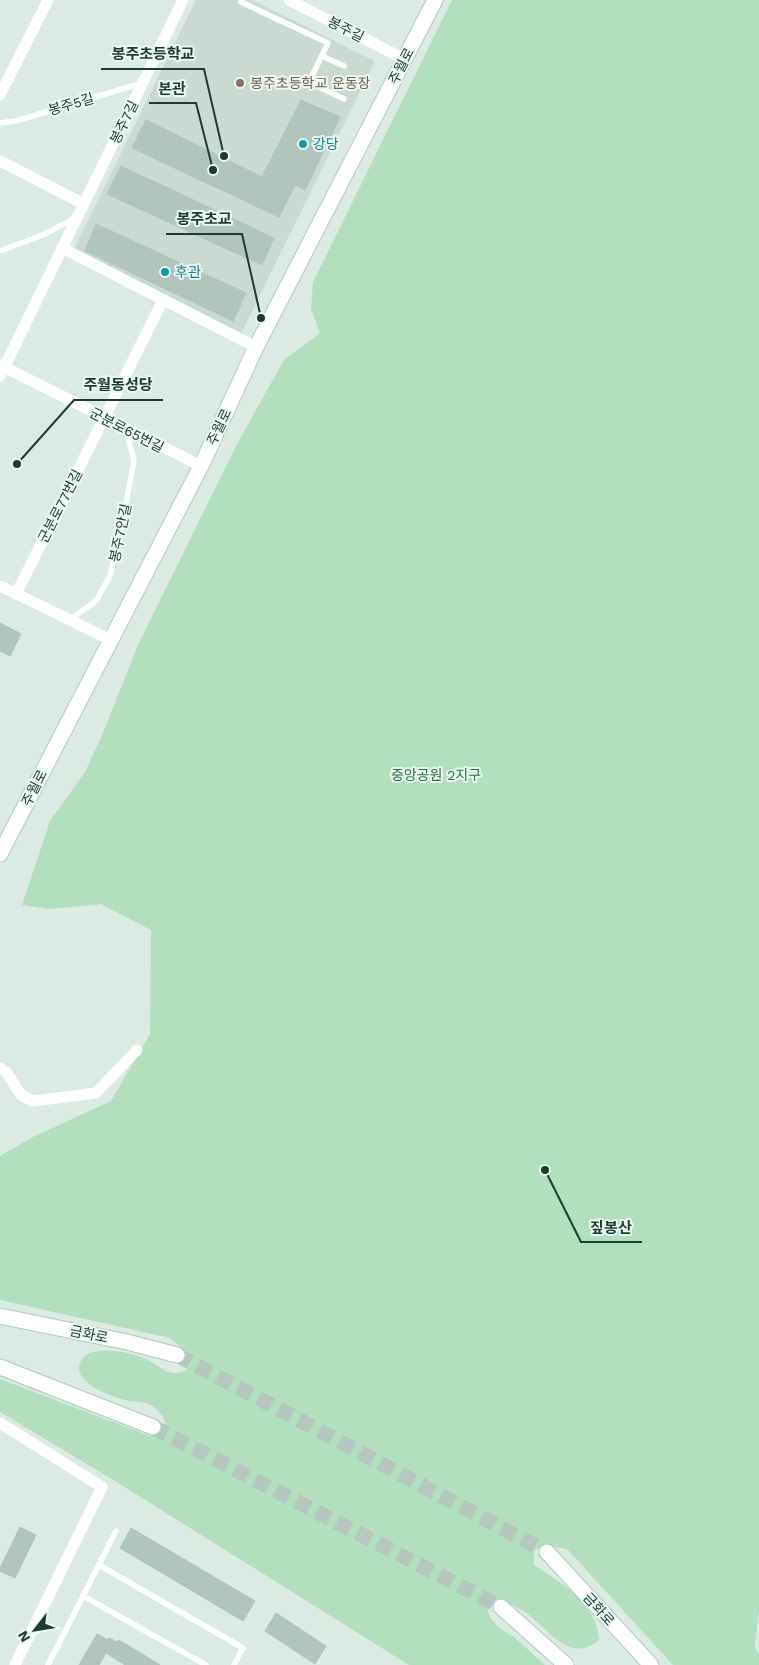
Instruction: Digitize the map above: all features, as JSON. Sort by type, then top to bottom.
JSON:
[{"type":"street","points":[[0,95],[48,0]]},
{"type":"street","name":"봉주7길","points":[[1,369],[183,0]]},
{"type":"street","name":"봉주길","points":[[289,0],[303,3],[404,59]]},
{"type":"street","name":"주월로","points":[[2,844],[111,640],[200,466],[256,347],[435,0]]},
{"type":"street","points":[[0,161],[84,204]]},
{"type":"street","points":[[62,248],[256,347]]},
{"type":"street","name":"군분로77번길","points":[[16,594],[163,300]]},
{"type":"street","name":"군분로65번길","points":[[1,369],[200,466]]},
{"type":"street","points":[[0,586],[111,640]]},
{"type":"street","points":[[0,1068],[7,1073],[21,1095],[32,1102],[96,1093],[137,1050]]},
{"type":"street","name":"금화로","points":[[0,1316],[91,1334],[177,1355]]},
{"type":"street","points":[[0,1367],[153,1427]]},
{"type":"street","points":[[0,1423],[102,1487],[14,1665]]},
{"type":"street","name":"금화로","points":[[548,1552],[651,1665]]},
{"type":"street","points":[[501,1607],[566,1665]]},
{"type":"lane","points":[[242,0],[241,2],[328,43],[309,82],[344,99]]},
{"type":"lane","points":[[322,56],[344,66]]},
{"type":"lane","name":"봉주5길","points":[[0,123],[16,121],[142,83]]},
{"type":"lane","points":[[0,251],[43,235],[77,217]]},
{"type":"lane","name":"봉주7안길","points":[[69,620],[96,601],[110,576],[134,461],[126,429]]},
{"type":"lane","points":[[48,1665],[116,1531]]},
{"type":"lane","points":[[98,1566],[243,1648],[234,1665]]},
{"type":"lane","points":[[83,1596],[206,1665]]},
{"type":"shaded area","points":[[196,0],[252,0],[375,61],[241,334],[73,251]]},
{"type":"green space","name":"중앙공원 2지구","points":[[452,0],[759,0],[759,1607],[755,1647],[759,1655],[759,1665],[673,1665],[568,1550],[545,1544],[534,1551],[534,1565],[566,1587],[585,1605],[597,1627],[599,1640],[588,1647],[578,1649],[569,1647],[551,1635],[525,1612],[504,1601],[491,1604],[487,1611],[492,1619],[497,1626],[513,1636],[545,1665],[409,1665],[115,1481],[0,1412],[0,1379],[150,1436],[159,1436],[165,1431],[165,1426],[163,1417],[158,1410],[146,1403],[122,1399],[94,1388],[81,1375],[79,1368],[82,1359],[95,1351],[105,1350],[144,1358],[171,1373],[185,1371],[190,1364],[188,1354],[170,1338],[0,1300],[0,1156],[33,1137],[111,1101],[150,1034],[151,930],[101,904],[49,909],[22,905],[50,821],[85,772],[103,733],[138,645],[236,446],[284,360],[320,333],[311,309],[313,282]]},
{"type":"building","points":[[301,100],[340,117],[305,190],[295,185],[279,217],[132,148],[146,120],[262,177]]},
{"type":"building","points":[[121,166],[274,238],[262,265],[107,194]]},
{"type":"building","name":"후관","points":[[96,224],[246,293],[233,321],[85,251]]},
{"type":"building","points":[[0,623],[21,634],[10,656],[0,651]]},
{"type":"building","points":[[20,1527],[36,1535],[15,1578],[0,1571],[0,1568]]},
{"type":"building","points":[[131,1528],[255,1601],[243,1621],[120,1548]]},
{"type":"building","points":[[276,1613],[326,1646],[315,1664],[265,1631]]},
{"type":"building","points":[[97,1634],[108,1640],[109,1638],[117,1642],[119,1640],[160,1665],[125,1665],[106,1653],[99,1665],[79,1665]]},
{"type":"tunnel","points":[[177,1355],[547,1552]]},
{"type":"tunnel","points":[[153,1427],[501,1607]]},
{"type":"place","name":"봉주초등학교 운동장","points":[[240,83]]},
{"type":"place","name":"강당","points":[[303,144]]},
{"type":"place","name":"봉주초등학교","points":[[224,156]]},
{"type":"place","name":"본관","points":[[213,170]]},
{"type":"place","name":"후관","points":[[165,272]]},
{"type":"place","name":"봉주초교","points":[[261,318]]},
{"type":"place","name":"주월동성당","points":[[17,464]]},
{"type":"place","name":"짚봉산","points":[[545,1170]]}]
